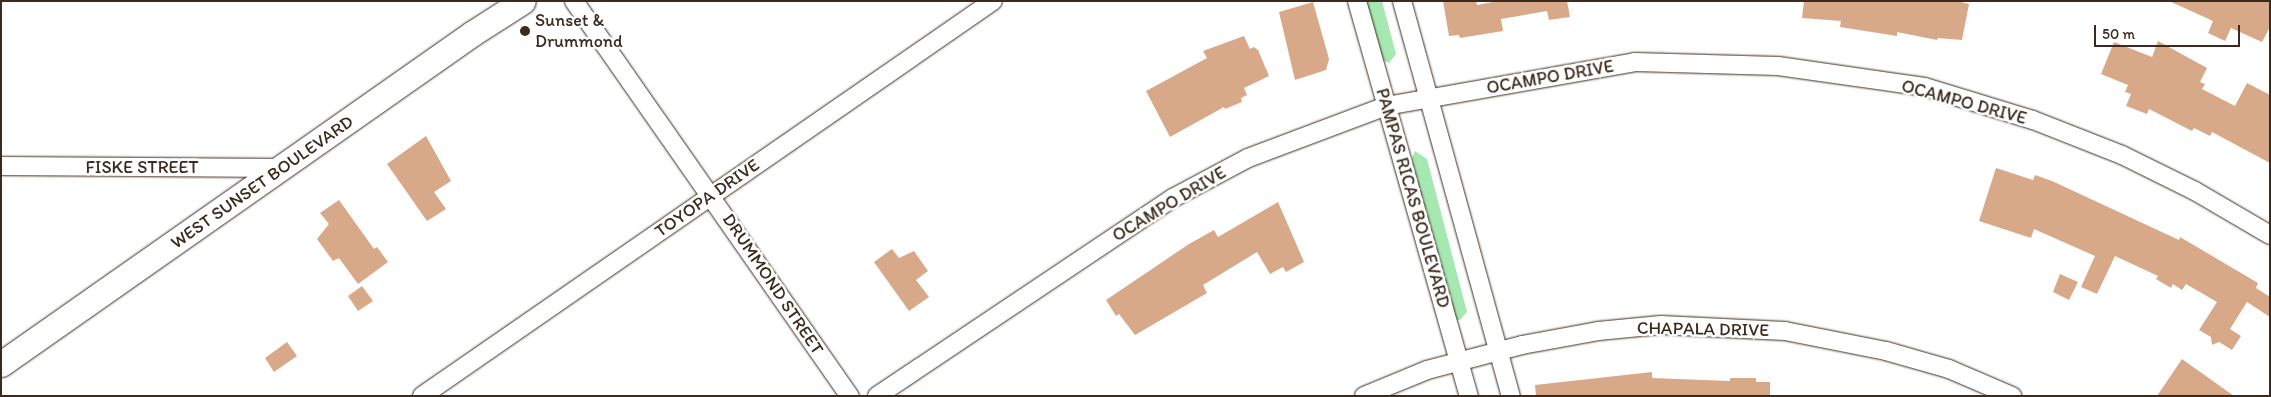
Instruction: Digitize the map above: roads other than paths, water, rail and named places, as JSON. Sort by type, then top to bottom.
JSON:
[{"type":"main road","name":"WEST SUNSET BOULEVARD","points":[[1,364],[473,33],[523,1]]},
{"type":"street","name":"DRUMMOND STREET","points":[[574,1],[712,194],[850,396]]},
{"type":"street","name":"TOYOPA DRIVE","points":[[422,396],[993,1]]},
{"type":"street","name":"PAMPAS RICAS BOULEVARD","points":[[1356,1],[1469,396]]},
{"type":"street","points":[[1402,1],[1512,396]]},
{"type":"street","name":"OCAMPO DRIVE","points":[[877,396],[1173,198],[1248,158],[1386,106],[1635,62],[1778,66],[1925,87],[2033,120],[2122,155],[2196,191],[2270,235]]},
{"type":"street","name":"FISKE STREET","points":[[1,166],[283,168]]},
{"type":"street","name":"CHAPALA DRIVE","points":[[1364,396],[1428,370],[1499,351],[1598,331],[1661,326],[1785,331],[1886,351],[1940,366],[2012,396]]},
{"type":"place","name":"Sunset & Drummond","points":[[525,31]]}]
